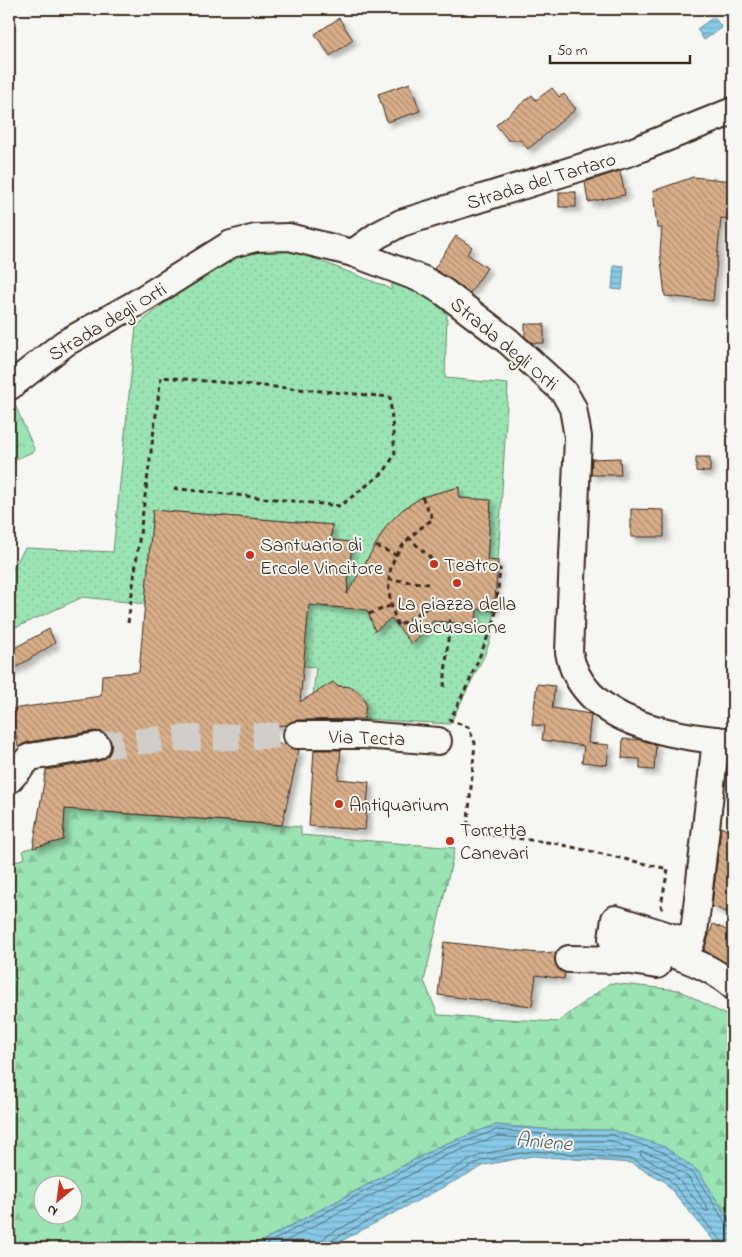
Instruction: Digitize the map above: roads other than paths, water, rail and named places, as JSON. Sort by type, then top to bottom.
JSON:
[{"type":"street","name":"Strada del Tartaro","points":[[353,253],[378,235],[401,224],[631,152],[733,112]]},
{"type":"street","name":"Strada degli Orti","points":[[9,387],[65,343],[135,304],[232,244],[256,238],[284,236],[353,253],[398,269],[437,288],[515,347],[564,392],[572,408],[578,437],[569,652],[574,673],[579,682],[596,699],[628,719],[652,729],[725,741]]},
{"type":"street","name":"Via Tecta","points":[[297,735],[364,735],[438,741]]},
{"type":"street","points":[[725,741],[691,943],[615,920],[612,939],[692,961],[724,977],[733,986]]},
{"type":"street","points":[[9,780],[30,757],[96,746]]},
{"type":"street","points":[[664,917],[695,924]]},
{"type":"street","points":[[569,958],[650,962],[698,980],[733,998]]},
{"type":"water","points":[[714,17],[722,28],[704,40],[697,29]]},
{"type":"water","points":[[614,265],[624,266],[622,290],[612,289]]},
{"type":"water","name":"Aniene","points":[[495,1125],[555,1130],[613,1130],[665,1147],[699,1172],[733,1226],[733,1248],[720,1248],[664,1181],[631,1163],[532,1156],[485,1165],[328,1248],[249,1248],[440,1146]]},
{"type":"tunnel","points":[[97,746],[162,739],[297,735]]},
{"type":"place","name":"Santuario di Ercole Vincitore","points":[[250,555]]},
{"type":"place","name":"Teatro","points":[[434,564]]},
{"type":"place","name":"La piazza della discussione","points":[[457,583]]},
{"type":"place","name":"Antiquarium","points":[[339,804]]},
{"type":"place","name":"Torretta Canevari","points":[[450,841]]}]
